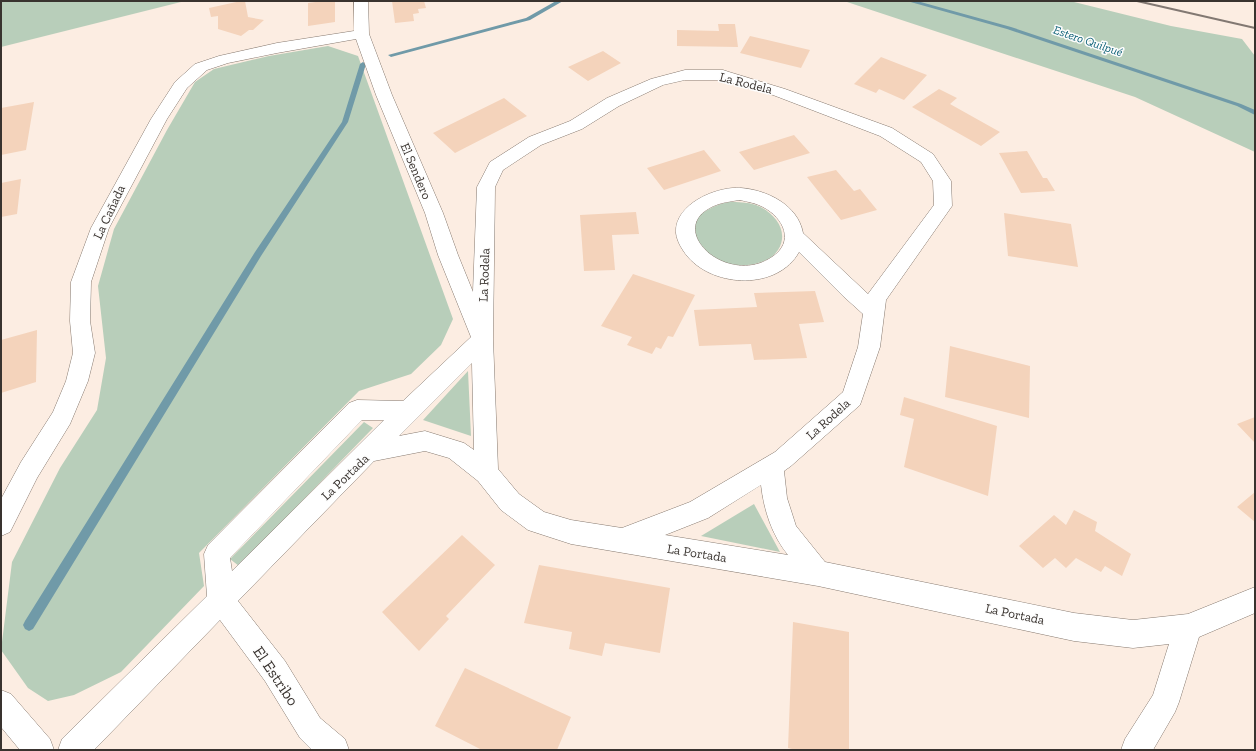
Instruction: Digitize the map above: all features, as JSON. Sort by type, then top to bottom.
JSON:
[{"type":"street","name":"El Sendero","points":[[360,1],[362,34],[384,95],[434,214],[448,255],[482,339]]},
{"type":"street","name":"La Cañada","points":[[1,524],[29,470],[62,417],[77,381],[84,353],[80,321],[81,282],[100,228],[159,119],[181,84],[201,68],[224,60],[277,48],[362,34]]},
{"type":"street","name":"La Rodela","points":[[486,473],[482,339],[486,187],[496,166],[535,141],[576,125],[613,102],[657,82],[685,75],[723,75],[779,92],[886,132],[927,158],[942,181],[943,206],[876,298],[869,347],[852,398],[782,459],[771,466],[699,510],[621,541]]},
{"type":"street","points":[[795,236],[792,250],[783,261],[768,269],[750,273],[730,272],[712,266],[697,256],[688,243],[685,230],[688,217],[697,207],[709,199],[724,195],[740,194],[762,199],[784,213],[792,224],[795,236],[850,291],[874,311]]},
{"type":"street","points":[[368,452],[482,339]]},
{"type":"street","points":[[221,600],[217,554],[357,410],[408,411]]},
{"type":"street","name":"La Portada","points":[[73,750],[368,452],[425,441],[456,450],[486,473],[510,502],[537,522],[571,532],[818,573],[1074,626],[1133,634],[1188,628],[1255,600]]},
{"type":"street","points":[[771,466],[775,498],[786,533],[818,573]]},
{"type":"street","name":"El Estribo","points":[[221,600],[275,671],[310,728],[334,750]]},
{"type":"street","points":[[1136,750],[1165,702],[1188,628]]},
{"type":"street","points":[[1,704],[40,750]]},
{"type":"green space","points":[[1,1],[185,1],[1,47]]},
{"type":"green space","points":[[844,1],[1070,1],[1171,26],[1242,39],[1255,56],[1255,152],[1135,97]]},
{"type":"green space","points":[[328,46],[358,56],[453,319],[441,345],[411,374],[359,391],[199,553],[204,586],[121,672],[74,695],[48,701],[28,688],[1,650],[12,562],[60,468],[97,410],[106,358],[98,286],[114,229],[167,130],[195,82],[214,69],[269,56]]},
{"type":"green space","points":[[729,202],[756,205],[769,212],[774,217],[781,229],[782,236],[778,250],[773,256],[757,263],[739,265],[721,262],[705,250],[696,238],[694,224],[698,217],[704,212],[720,204]]},
{"type":"green space","points":[[468,371],[471,436],[423,420]]},
{"type":"green space","points":[[364,422],[373,428],[239,566],[230,559]]},
{"type":"green space","points":[[754,504],[780,552],[701,536]]},
{"type":"building","points":[[245,1],[248,17],[264,20],[253,30],[249,30],[241,36],[218,29],[218,16],[211,17],[209,8]]},
{"type":"building","points":[[335,1],[335,22],[308,26],[308,3]]},
{"type":"building","points":[[392,1],[424,1],[426,8],[418,9],[419,13],[413,14],[414,21],[395,23]]},
{"type":"building","points":[[718,24],[735,24],[738,47],[677,46],[677,30],[719,31]]},
{"type":"building","points":[[750,36],[810,50],[801,68],[740,53]]},
{"type":"building","points":[[603,51],[621,63],[588,81],[568,67]]},
{"type":"building","points":[[881,57],[927,75],[904,100],[879,89],[876,93],[854,84]]},
{"type":"building","points":[[939,89],[957,98],[950,104],[1000,132],[981,146],[912,107]]},
{"type":"building","points":[[504,98],[527,116],[455,153],[433,133]]},
{"type":"building","points":[[34,102],[26,150],[1,155],[1,108]]},
{"type":"building","points":[[794,135],[810,153],[754,170],[739,152]]},
{"type":"building","points":[[704,150],[721,171],[664,190],[647,168]]},
{"type":"building","points":[[1027,151],[1043,178],[1047,178],[1055,191],[1021,193],[999,153]]},
{"type":"building","points":[[836,170],[854,191],[860,189],[877,210],[841,220],[807,177]]},
{"type":"building","points":[[21,179],[17,214],[1,217],[1,183]]},
{"type":"building","points":[[636,212],[639,234],[612,235],[615,270],[584,271],[580,215]]},
{"type":"building","points":[[1004,213],[1071,224],[1078,267],[1008,256]]},
{"type":"building","points":[[633,274],[695,295],[673,337],[668,336],[661,349],[656,347],[652,354],[627,345],[632,337],[601,326]]},
{"type":"building","points":[[815,291],[824,322],[799,324],[807,358],[754,360],[751,344],[699,346],[694,310],[757,307],[754,293]]},
{"type":"building","points":[[37,330],[36,382],[1,393],[1,340]]},
{"type":"building","points":[[950,346],[1030,366],[1029,418],[945,397]]},
{"type":"building","points":[[904,397],[997,426],[988,496],[904,467],[914,419],[900,415]]},
{"type":"building","points":[[1255,417],[1255,443],[1237,424]]},
{"type":"building","points":[[1255,492],[1255,522],[1237,507]]},
{"type":"building","points":[[1074,510],[1097,522],[1095,531],[1131,554],[1122,576],[1105,566],[1101,572],[1076,558],[1066,568],[1055,558],[1043,568],[1019,546],[1054,515],[1066,525]]},
{"type":"building","points":[[462,535],[495,565],[446,616],[449,619],[419,651],[382,612]]},
{"type":"building","points":[[539,565],[670,588],[660,653],[605,643],[602,656],[569,649],[572,632],[524,623]]},
{"type":"building","points":[[793,622],[849,632],[849,750],[796,750],[788,748]]},
{"type":"building","points":[[465,668],[571,717],[557,750],[482,750],[435,726]]},
{"type":"waterway","points":[[391,55],[528,19],[560,1]]},
{"type":"waterway","name":"Estero Quilpué","points":[[910,1],[1009,28],[1239,105],[1255,113]]},
{"type":"waterway","points":[[29,625],[258,254],[345,122],[363,64]]},
{"type":"railway","points":[[1137,1],[1255,28]]}]
